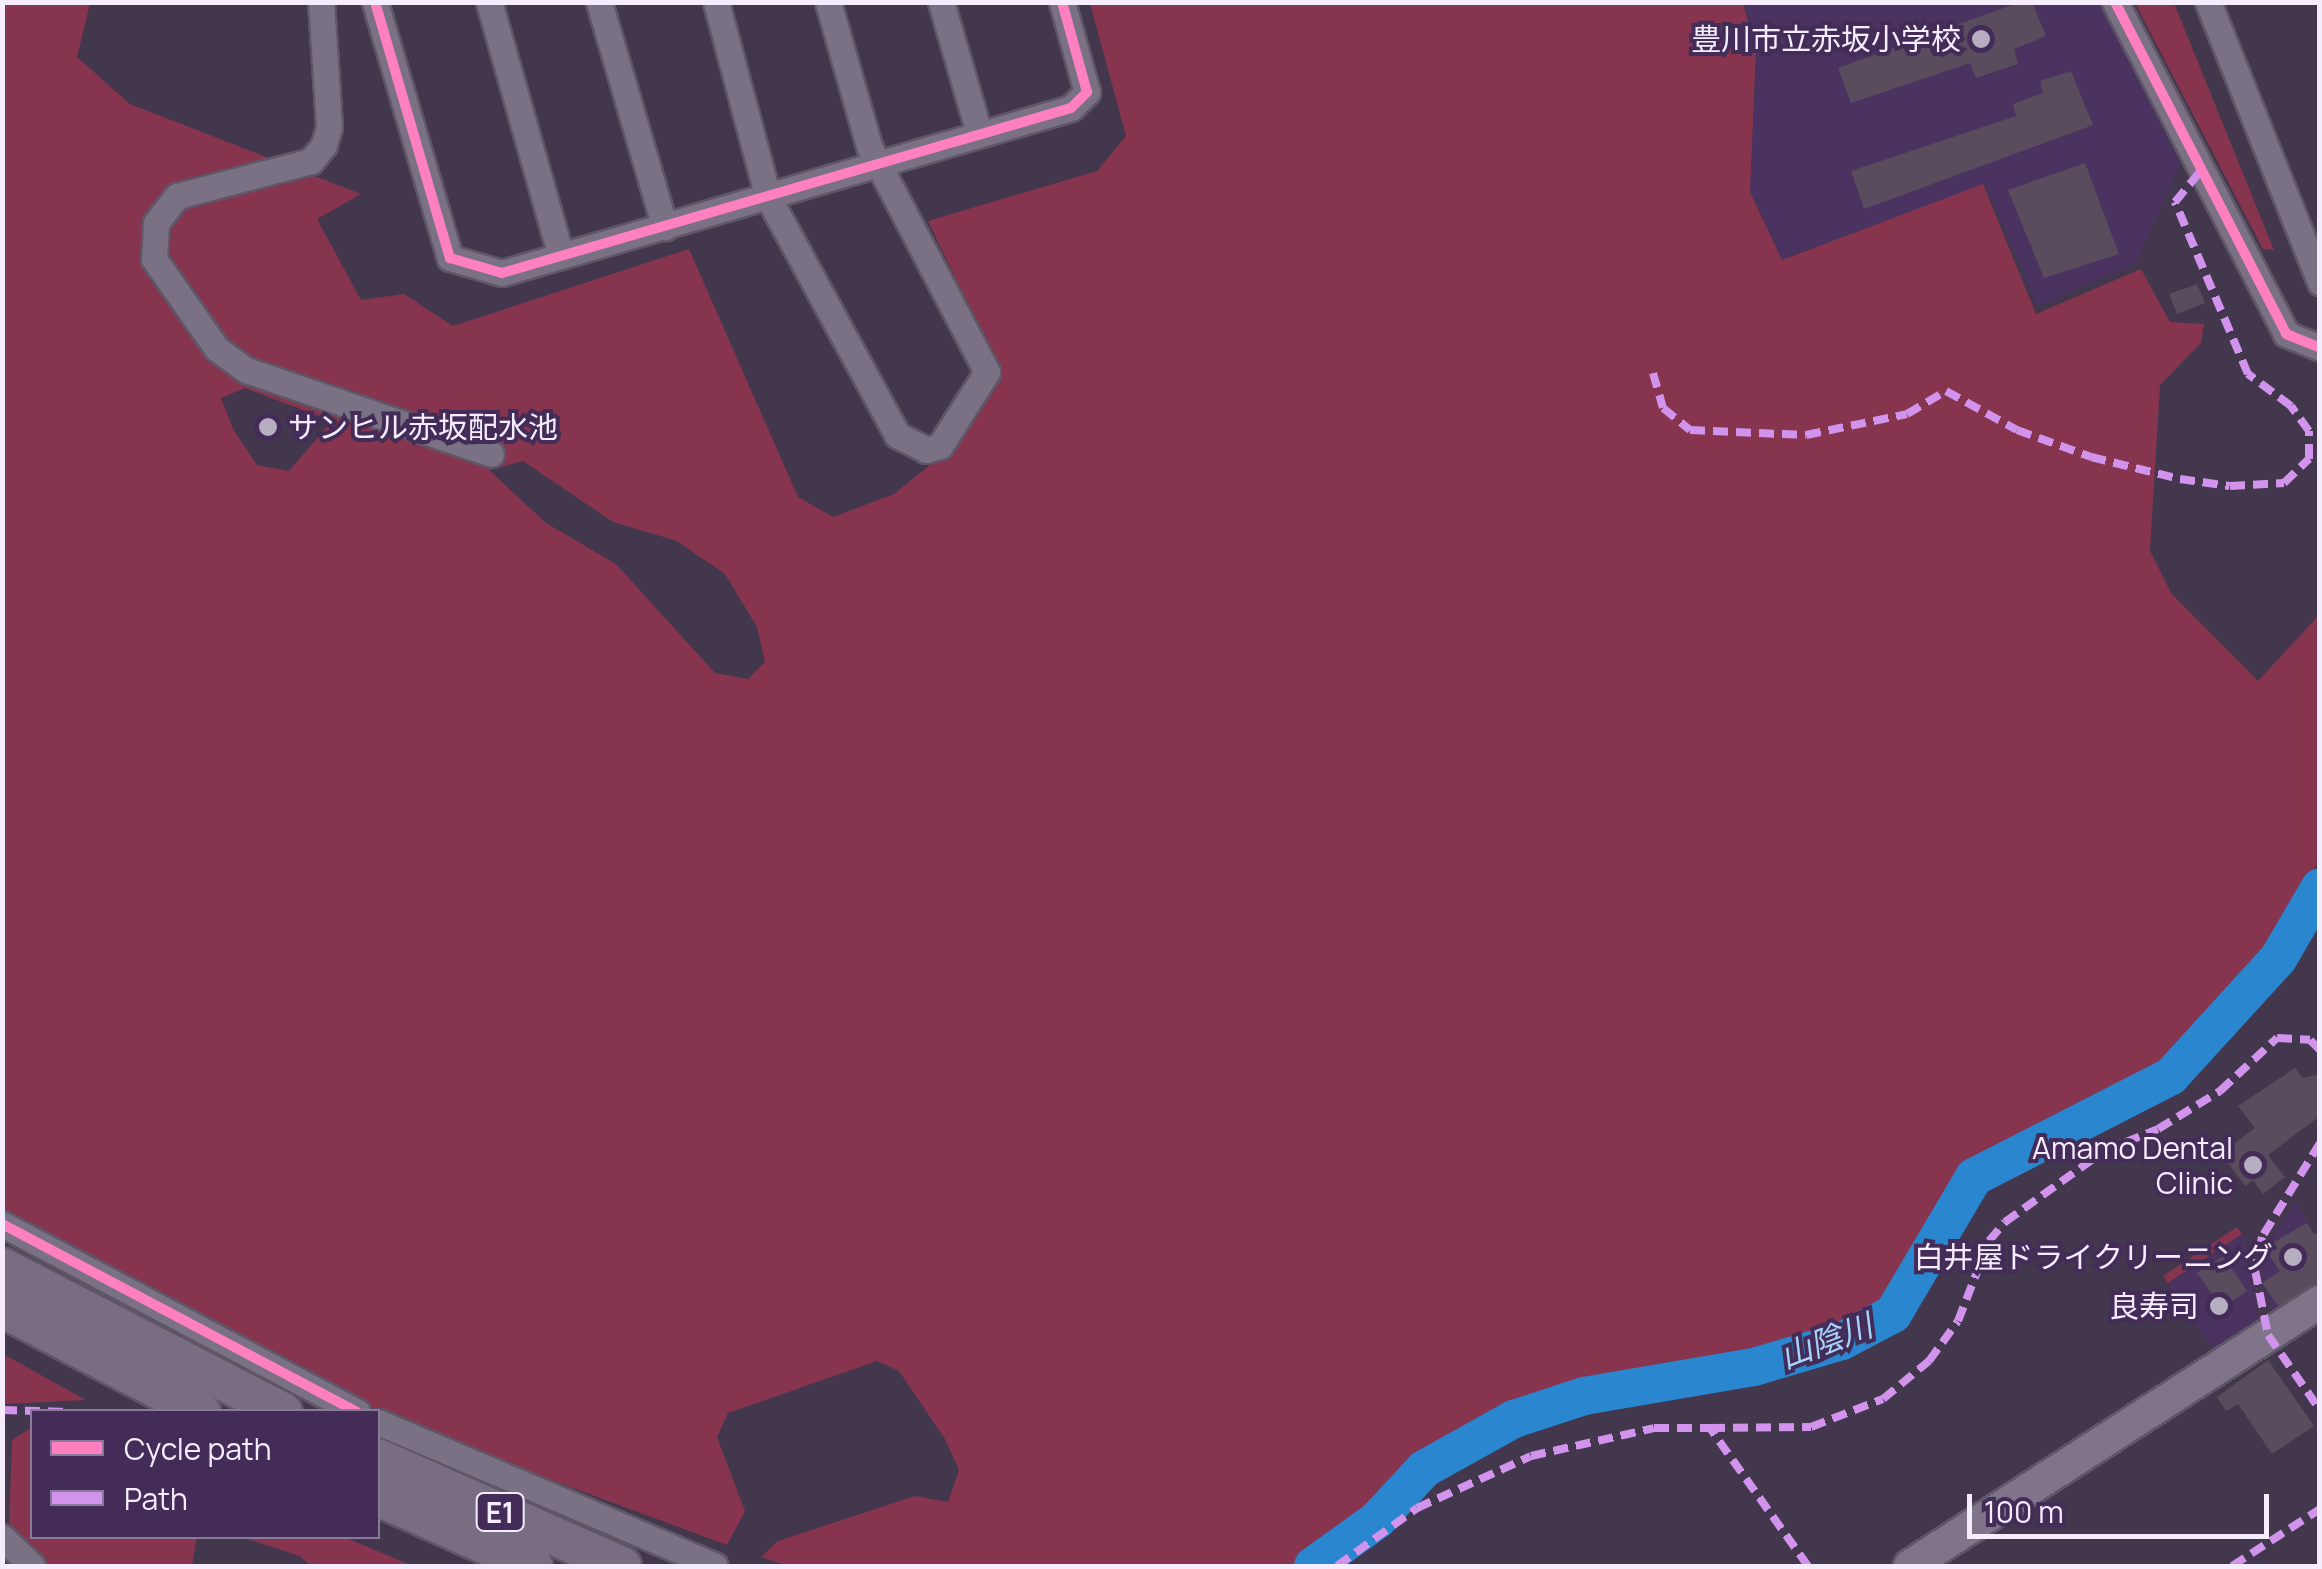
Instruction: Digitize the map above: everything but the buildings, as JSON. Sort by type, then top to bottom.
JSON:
[{"type":"highway","points":[[2,1267],[277,1409]]},
{"type":"highway","points":[[2,1308],[196,1409]]},
{"type":"highway","name":"E1","points":[[380,1459],[622,1566]]},
{"type":"highway","name":"E1","points":[[380,1498],[533,1566]]},
{"type":"main road","points":[[1910,1566],[2320,1302]]},
{"type":"street","points":[[321,2],[330,127],[324,144],[311,162],[177,196],[156,223],[154,259],[217,350],[246,370],[491,454]]},
{"type":"street","points":[[375,2],[450,258],[502,273],[1080,103],[1085,80],[1062,2]]},
{"type":"street","points":[[488,2],[561,256]]},
{"type":"street","points":[[599,2],[664,228]]},
{"type":"street","points":[[716,2],[768,197],[896,434],[916,449],[940,446],[986,372],[878,163],[828,2]]},
{"type":"street","points":[[942,2],[980,133]]},
{"type":"street","points":[[2115,2],[2286,334],[2320,348]]},
{"type":"street","points":[[2208,2],[2320,282]]},
{"type":"street","points":[[2,1224],[351,1409]]},
{"type":"street","points":[[380,1423],[715,1566]]},
{"type":"street","points":[[2,1536],[32,1566]]},
{"type":"shaded area","points":[[2,3],[90,3],[77,57],[130,104],[361,194],[317,219],[361,300],[404,294],[453,326],[689,249],[798,497],[833,517],[894,494],[952,447],[1002,375],[928,221],[1097,171],[1126,136],[1090,3],[1743,3],[1756,50],[1750,192],[1782,260],[1983,184],[2036,314],[2141,269],[2170,322],[2204,324],[2201,343],[2160,385],[2150,551],[2171,593],[2258,681],[2319,615],[2319,860],[2264,956],[2157,1072],[1953,1188],[1883,1313],[1745,1359],[1585,1384],[1495,1412],[1419,1456],[1304,1566],[787,1566],[761,1557],[778,1541],[915,1496],[948,1502],[959,1470],[945,1439],[899,1371],[877,1361],[728,1413],[717,1437],[745,1511],[727,1545],[411,1428],[3,1210]],"holes":[[[245,388],[332,421],[289,471],[257,465],[233,429],[221,398]],[[523,461],[613,522],[677,541],[725,574],[757,627],[765,662],[748,679],[715,673],[616,564],[546,523],[489,470]]]},
{"type":"shaded area","points":[[1744,3],[2103,3],[2180,164],[2136,263],[2038,306],[1985,184],[1781,259],[1750,189],[1757,48]]},
{"type":"shaded area","points":[[2135,3],[2174,3],[2274,250],[2263,249]]},
{"type":"shaded area","name":"白井屋ドライクリーニング","points":[[2296,1202],[2319,1242],[2319,1288],[2273,1319],[2262,1273],[2270,1240]]},
{"type":"shaded area","points":[[2237,1227],[2242,1234],[2168,1283],[2163,1276]]},
{"type":"shaded area","name":"良寿司","points":[[2244,1234],[2259,1327],[2218,1356],[2169,1284]]},
{"type":"shaded area","points":[[3,1354],[86,1400],[3,1404]]},
{"type":"shaded area","points":[[30,1428],[30,1539],[197,1539],[192,1566],[38,1566],[10,1538],[12,1440]]},
{"type":"shaded area","points":[[247,1539],[349,1539],[413,1566],[311,1566],[300,1556]]},
{"type":"waterway","name":"山陰川","points":[[1313,1566],[1377,1520],[1424,1469],[1514,1419],[1584,1396],[1754,1367],[1842,1341],[1893,1314],[1974,1177],[2171,1076],[2278,959],[2320,887]]},
{"type":"marked path","points":[[1653,373],[1663,408],[1690,430],[1806,435],[1907,414],[1946,391],[2017,430],[2091,457],[2180,479],[2230,486],[2284,483],[2309,459],[2309,431],[2291,406],[2248,374],[2175,202],[2203,168]]},
{"type":"marked path","points":[[1808,1566],[1710,1428],[1811,1427],[1883,1399],[1929,1361],[1958,1321],[1989,1241],[2005,1222],[2104,1151],[2158,1129],[2220,1091],[2277,1038],[2310,1040],[2320,1050]]},
{"type":"marked path","points":[[2320,1143],[2262,1237],[2255,1270],[2268,1335],[2320,1410]]},
{"type":"marked path","points":[[2,1410],[30,1411]]},
{"type":"marked path","points":[[1337,1566],[1417,1508],[1531,1456],[1654,1428],[1710,1428]]},
{"type":"marked path","points":[[2232,1566],[2320,1509]]},
{"type":"cycle path","points":[[375,2],[450,258],[502,273],[1071,108],[1087,92],[1062,2]]},
{"type":"cycle path","points":[[2115,2],[2286,334],[2320,348]]},
{"type":"cycle path","points":[[2,1224],[351,1409]]},
{"type":"place","name":"豊川市立赤坂小学校","points":[[1981,39]]},
{"type":"place","name":"サンヒル赤坂配水池","points":[[268,427]]},
{"type":"place","name":"Amamo Dental Clinic","points":[[2253,1165]]},
{"type":"place","name":"白井屋ドライクリーニング","points":[[2293,1257]]},
{"type":"place","name":"良寿司","points":[[2219,1306]]}]
